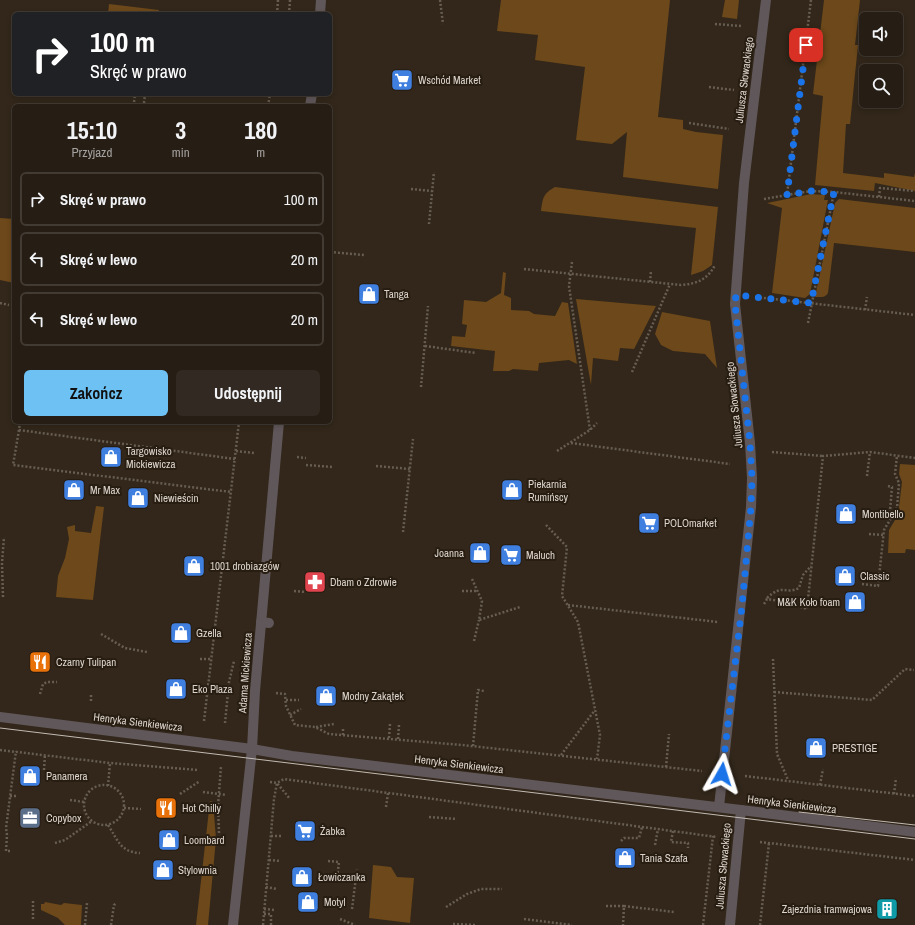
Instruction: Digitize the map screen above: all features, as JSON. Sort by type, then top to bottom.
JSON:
[{"type":"street","points":[[320,12],[321,0]]},
{"type":"street","name":"Juliusza Słowackiego","points":[[719,807],[751,507],[752,478],[750,450],[735,304],[739,239],[744,203],[744,183],[766,0]]},
{"type":"street","name":"Adama Mickiewicza","points":[[233,925],[252,749],[255,691],[265,623],[279,424]]},
{"type":"street","name":"Henryka Sienkiewicza","points":[[0,717],[252,749],[300,757],[915,832]]},
{"type":"street","name":"Juliusza Słowackiego","points":[[730,925],[741,810]]},
{"type":"path","points":[[277,12],[278,0]]},
{"type":"path","points":[[289,12],[290,0]]},
{"type":"path","points":[[440,0],[443,24]]},
{"type":"path","points":[[811,0],[787,195],[811,191],[834,192],[915,201]]},
{"type":"path","points":[[715,24],[738,26]]},
{"type":"path","points":[[709,87],[730,89]]},
{"type":"path","points":[[134,102],[135,96]]},
{"type":"path","points":[[144,103],[145,96]]},
{"type":"path","points":[[689,123],[732,129]]},
{"type":"path","points":[[428,224],[434,172]]},
{"type":"path","points":[[879,197],[880,188],[915,191]]},
{"type":"path","points":[[412,189],[432,191]]},
{"type":"path","points":[[808,323],[834,192]]},
{"type":"path","points":[[332,252],[364,255]]},
{"type":"path","points":[[572,262],[569,286],[590,430]]},
{"type":"path","points":[[524,269],[681,285],[693,284],[703,280],[712,272],[716,264]]},
{"type":"path","points":[[650,282],[651,271]]},
{"type":"path","points":[[632,372],[670,284]]},
{"type":"path","points":[[736,295],[915,315]]},
{"type":"path","points":[[865,310],[866,297]]},
{"type":"path","points":[[0,303],[9,305]]},
{"type":"path","points":[[421,387],[428,306]]},
{"type":"path","points":[[425,346],[476,353]]},
{"type":"path","points":[[557,451],[590,430],[597,423]]},
{"type":"path","points":[[20,424],[13,465],[231,492]]},
{"type":"path","points":[[203,727],[239,424]]},
{"type":"path","points":[[19,430],[235,459]]},
{"type":"path","points":[[404,532],[413,439]]},
{"type":"path","points":[[571,443],[733,464]]},
{"type":"path","points":[[750,450],[823,456],[870,452],[915,458]]},
{"type":"path","points":[[867,476],[870,452]]},
{"type":"path","points":[[767,599],[786,602],[807,609],[823,456]]},
{"type":"path","points":[[862,584],[878,586],[884,530],[897,508],[899,483],[895,474],[897,456]]},
{"type":"path","points":[[306,465],[333,467]]},
{"type":"path","points":[[376,466],[410,469]]},
{"type":"path","points":[[888,486],[892,487],[890,511],[893,515]]},
{"type":"path","points":[[546,525],[567,547],[562,596],[578,622],[600,735],[598,759]]},
{"type":"path","points":[[869,534],[884,535]]},
{"type":"path","points":[[3,597],[2,563],[4,537]]},
{"type":"path","points":[[763,605],[774,592],[783,589],[794,591],[799,588],[803,575],[811,566]]},
{"type":"path","points":[[472,578],[482,601],[474,641]]},
{"type":"path","points":[[462,591],[478,591]]},
{"type":"path","points":[[294,592],[306,592]]},
{"type":"path","points":[[568,605],[720,622]]},
{"type":"path","points":[[479,620],[520,607]]},
{"type":"path","points":[[102,634],[125,648],[146,652]]},
{"type":"path","points":[[200,659],[212,659]]},
{"type":"path","points":[[773,659],[777,754],[788,780]]},
{"type":"path","points":[[774,692],[872,700],[905,669],[914,670]]},
{"type":"path","points":[[40,694],[43,684],[47,682],[57,682]]},
{"type":"path","points":[[209,686],[232,688]]},
{"type":"path","points":[[473,746],[478,690],[484,691]]},
{"type":"path","points":[[286,694],[286,706],[295,725],[315,727],[334,724]]},
{"type":"path","points":[[91,695],[91,701]]},
{"type":"path","points":[[286,700],[299,700]]},
{"type":"path","points":[[290,715],[301,709]]},
{"type":"path","points":[[561,755],[595,710]]},
{"type":"path","points":[[389,738],[390,724]]},
{"type":"path","points":[[398,739],[399,725]]},
{"type":"path","points":[[315,727],[329,734],[473,746],[705,772]]},
{"type":"path","points":[[342,735],[343,728]]},
{"type":"path","points":[[666,767],[669,734]]},
{"type":"path","points":[[0,750],[45,754],[110,763],[198,770]]},
{"type":"path","points":[[10,852],[6,851],[6,828],[16,751]]},
{"type":"path","points":[[44,770],[45,754]]},
{"type":"path","points":[[108,786],[110,763]]},
{"type":"path","points":[[219,836],[218,794],[221,764]]},
{"type":"path","points":[[820,785],[823,769]]},
{"type":"path","points":[[739,775],[915,796]]},
{"type":"path","points":[[894,794],[896,778]]},
{"type":"path","points":[[270,782],[277,783],[284,780],[713,836],[703,925]]},
{"type":"path","points":[[180,794],[200,781]]},
{"type":"path","points":[[277,783],[290,799]]},
{"type":"path","points":[[263,925],[274,799],[277,783]]},
{"type":"path","points":[[101,785],[108,786],[119,792],[123,798],[124,808],[120,818],[115,823],[101,826],[92,822],[86,814],[84,802],[90,791],[95,787],[101,785]]},
{"type":"path","points":[[203,792],[223,794]]},
{"type":"path","points":[[386,807],[388,793]]},
{"type":"path","points":[[10,796],[17,796]]},
{"type":"path","points":[[70,800],[84,802]]},
{"type":"path","points":[[124,808],[141,809]]},
{"type":"path","points":[[429,817],[457,819]]},
{"type":"path","points":[[55,843],[66,840],[92,822]]},
{"type":"path","points":[[108,825],[121,846],[126,850],[140,853]]},
{"type":"path","points":[[621,841],[624,838],[639,838],[642,827]]},
{"type":"path","points":[[655,845],[658,829]]},
{"type":"path","points":[[673,831],[671,842],[688,843],[688,848]]},
{"type":"path","points":[[271,836],[283,836]]},
{"type":"path","points":[[760,925],[769,843],[915,860]]},
{"type":"path","points":[[269,860],[281,862]]},
{"type":"path","points":[[328,861],[339,862],[337,878],[356,881]]},
{"type":"path","points":[[352,908],[357,868]]},
{"type":"path","points":[[266,887],[277,889]]},
{"type":"path","points":[[446,907],[467,894],[481,889],[502,889]]},
{"type":"path","points":[[33,899],[33,919]]},
{"type":"path","points":[[85,925],[87,903]]},
{"type":"path","points":[[111,925],[114,906],[117,903]]},
{"type":"path","points":[[606,906],[624,906],[674,912]]},
{"type":"path","points":[[623,925],[624,906]]},
{"type":"path","points":[[264,909],[275,910]]},
{"type":"path","points":[[264,914],[271,914],[271,925]]},
{"type":"path","points":[[340,919],[355,925]]},
{"type":"path","points":[[524,919],[572,925]]},
{"type":"path","points":[[453,924],[475,925]]},
{"type":"shaded area","points":[[501,0],[670,0],[658,117],[683,120],[683,129],[723,135],[718,189],[623,177],[627,132],[612,144],[576,140],[585,67],[535,60],[538,35],[497,31]]},
{"type":"shaded area","points":[[725,0],[739,0],[737,19],[722,17]]},
{"type":"shaded area","points":[[824,0],[860,0],[855,45],[858,45],[850,124],[846,124],[843,173],[884,178],[884,173],[914,177],[915,173],[915,191],[875,183],[874,191],[815,185],[823,96],[813,94]]},
{"type":"shaded area","points":[[109,4],[159,10],[158,12],[108,12]]},
{"type":"shaded area","points":[[555,187],[718,207],[712,265],[703,271],[691,275],[696,228],[541,211],[544,196]]},
{"type":"shaded area","points":[[811,194],[825,195],[824,200],[828,200],[810,294],[805,298],[772,293],[782,208],[767,203]]},
{"type":"shaded area","points":[[839,199],[915,208],[915,252],[834,243],[828,293],[827,295],[821,297],[815,297],[835,203]]},
{"type":"shaded area","points":[[0,218],[12,219],[12,283],[0,280]]},
{"type":"shaded area","points":[[503,272],[506,273],[504,295],[511,298],[511,310],[529,311],[534,314],[555,316],[562,302],[568,303],[577,364],[569,360],[539,363],[538,371],[513,369],[509,371],[493,371],[495,351],[451,346],[452,336],[465,337],[467,325],[462,324],[464,300],[486,302],[501,293]]},
{"type":"shaded area","points":[[576,299],[656,306],[634,349],[620,348],[618,361],[593,358],[591,385]]},
{"type":"shaded area","points":[[662,312],[710,321],[717,368],[705,354],[673,351],[661,345],[655,334]]},
{"type":"shaded area","points":[[900,464],[915,465],[915,550],[906,549],[905,553],[888,553],[889,530],[898,515],[902,482],[899,474]]},
{"type":"shaded area","points":[[96,506],[104,507],[93,600],[56,597],[58,576],[65,558],[69,539],[67,527],[75,525],[75,531],[91,533]]},
{"type":"shaded area","points":[[210,801],[213,802],[216,839],[208,925],[196,925]]},
{"type":"shaded area","points":[[373,865],[391,867],[397,877],[414,878],[410,923],[369,918]]},
{"type":"shaded area","points":[[45,902],[61,905],[64,903],[82,905],[81,925],[65,925],[58,918],[41,910],[41,904],[44,904]]},
{"type":"tram line","points":[[0,728],[915,839]]},
{"type":"tram line","points":[[799,812],[915,825]]},
{"type":"place","name":"Wschód Market","points":[[402,80]]},
{"type":"place","name":"Tanga","points":[[369,294]]},
{"type":"place","name":"Targowisko Mickiewicza","points":[[111,457]]},
{"type":"place","name":"Mr Max","points":[[74,490]]},
{"type":"place","name":"Piekarnia Rumińscy","points":[[512,490]]},
{"type":"place","name":"Niewieścin","points":[[138,498]]},
{"type":"place","name":"Montibello","points":[[846,514]]},
{"type":"place","name":"POLOmarket","points":[[649,523]]},
{"type":"place","name":"Joanna","points":[[480,553]]},
{"type":"place","name":"Maluch","points":[[511,555]]},
{"type":"place","name":"1001 drobiazgów","points":[[194,566]]},
{"type":"place","name":"Classic","points":[[845,576]]},
{"type":"place","name":"Dbam o Zdrowie","points":[[315,582]]},
{"type":"place","name":"M&K Koło foam","points":[[855,602]]},
{"type":"place","name":"Gzella","points":[[181,633]]},
{"type":"place","name":"Czarny Tulipan","points":[[40,662]]},
{"type":"place","name":"Eko Plaza","points":[[176,689]]},
{"type":"place","name":"Modny Zakątek","points":[[326,696]]},
{"type":"place","name":"PRESTIGE","points":[[816,748]]},
{"type":"place","name":"Panamera","points":[[30,776]]},
{"type":"place","name":"Hot Chilly","points":[[166,808]]},
{"type":"place","name":"Copybox","points":[[30,818]]},
{"type":"place","name":"Żabka","points":[[305,831]]},
{"type":"place","name":"Loombard","points":[[169,840]]},
{"type":"place","name":"Tania Szafa","points":[[625,858]]},
{"type":"place","name":"Stylownia","points":[[163,870]]},
{"type":"place","name":"Łowiczanka","points":[[302,877]]},
{"type":"place","name":"Motyl","points":[[308,902]]},
{"type":"place","name":"Zajezdnia tramwajowa","points":[[887,909]]},
{"type":"route","points":[[722,774],[733,668],[742,606],[751,507],[752,478],[746,402],[735,304],[736,295],[811,303],[834,192],[811,191],[787,195],[806,45]]}]
